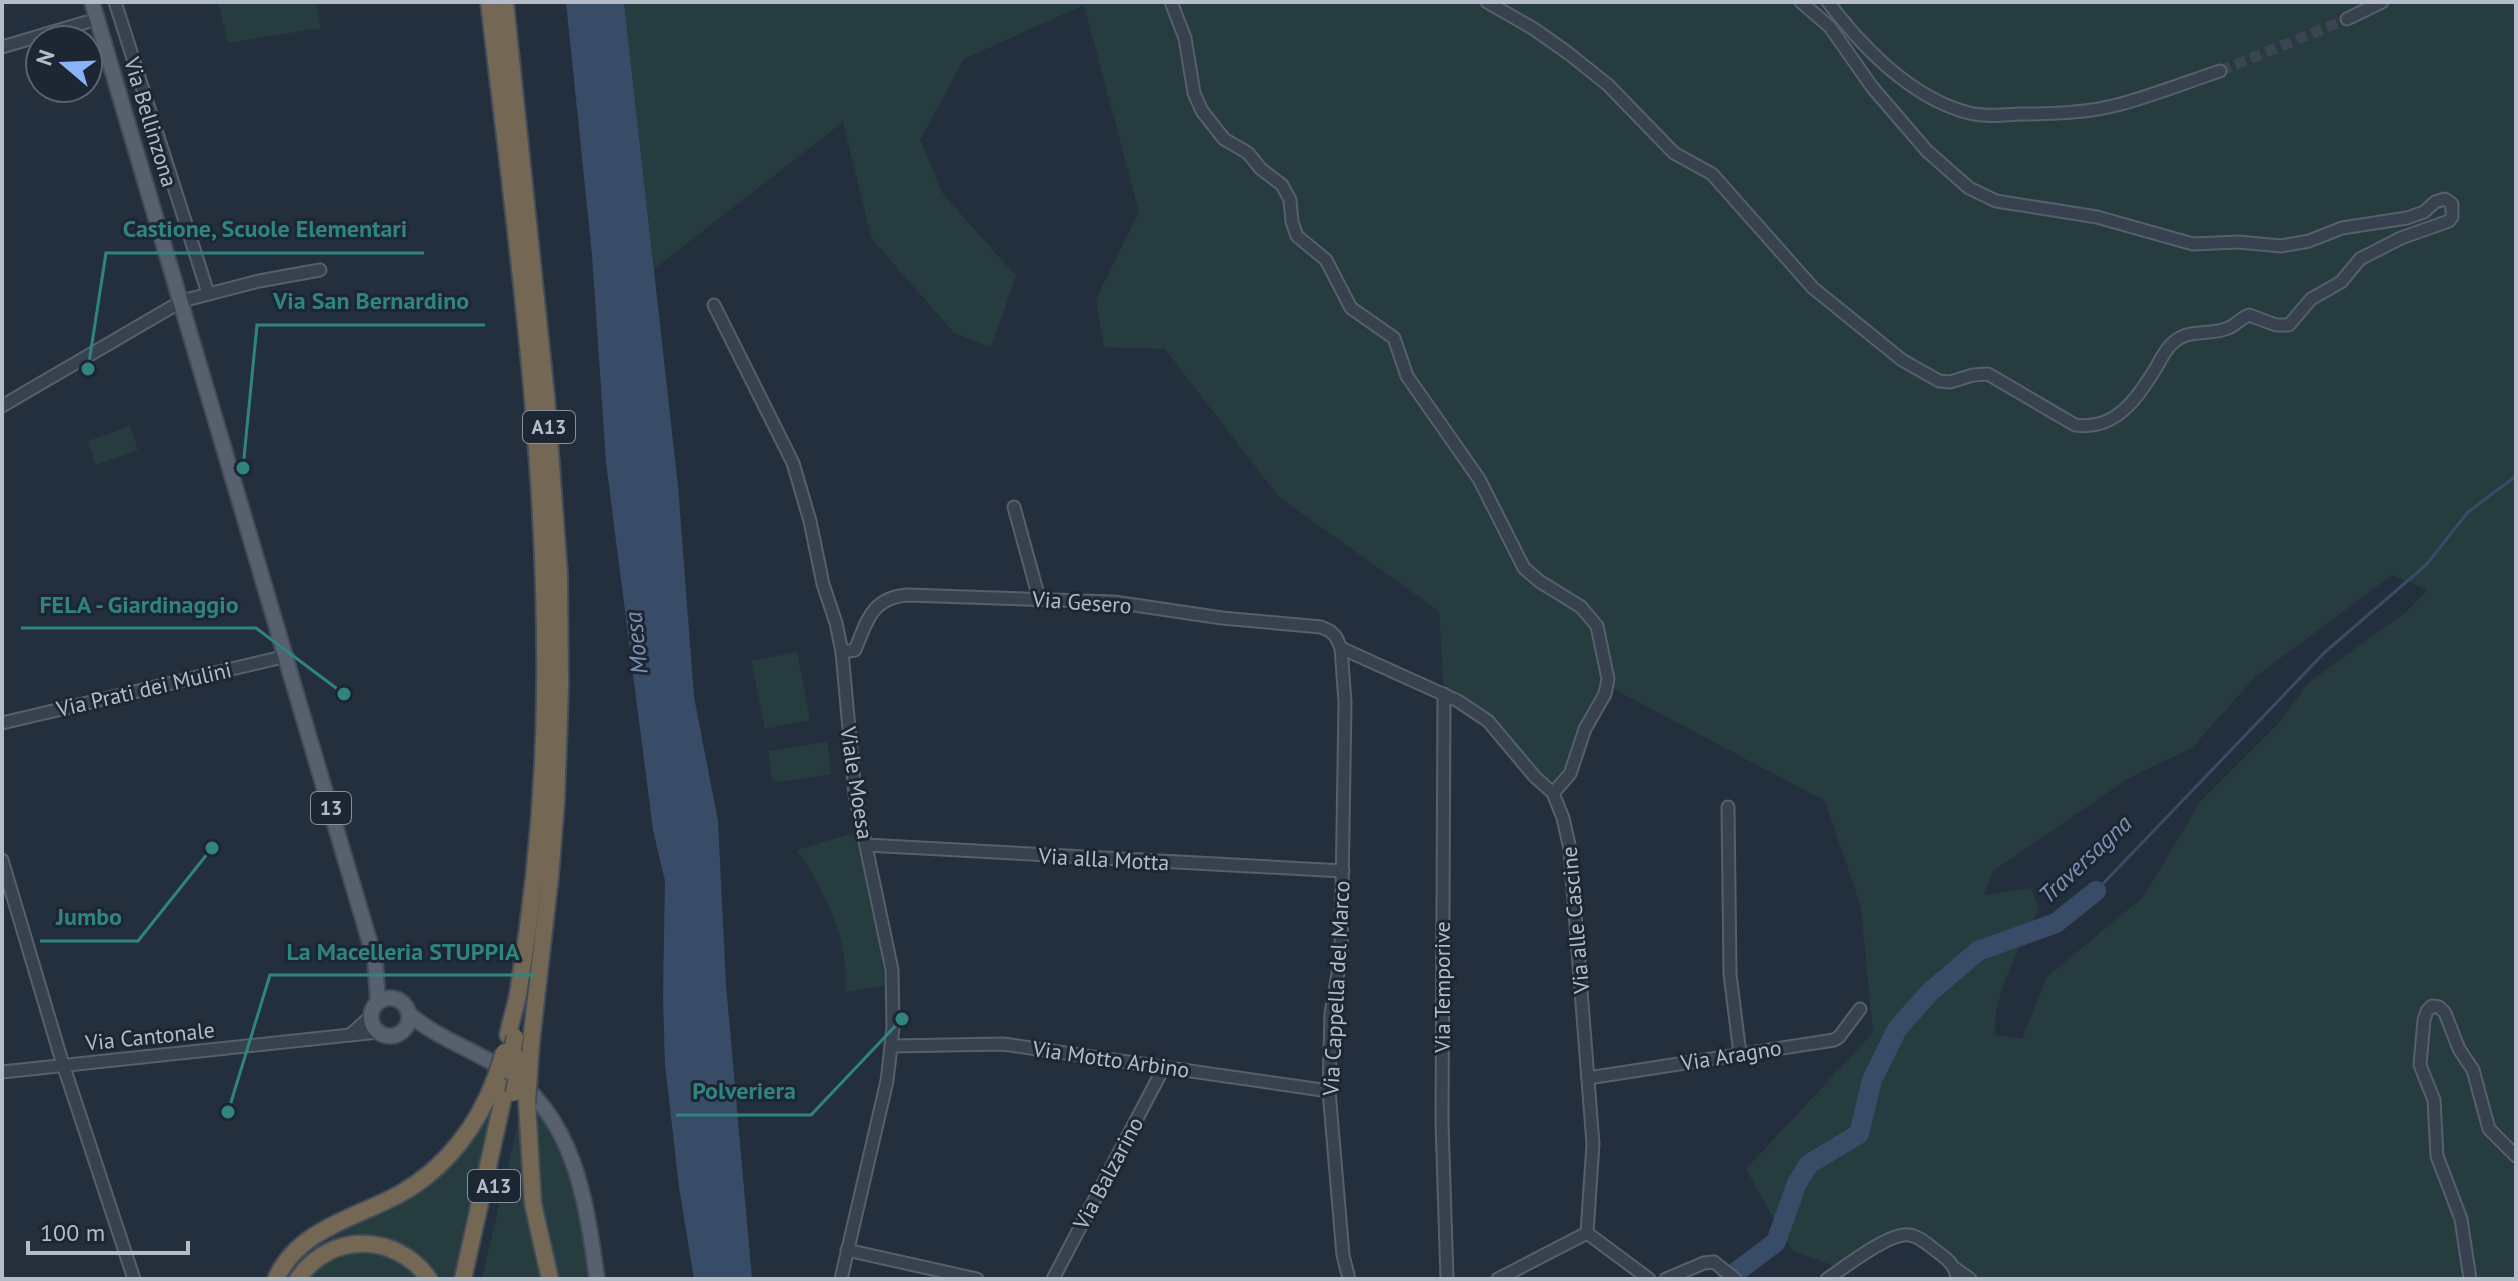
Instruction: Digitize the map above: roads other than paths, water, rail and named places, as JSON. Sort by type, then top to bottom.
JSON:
[{"type":"highway","name":"A13","points":[[463,1279],[511,1090],[520,1039],[519,993],[542,781],[545,681],[544,568],[530,380],[489,2]]},
{"type":"highway","name":"A13","points":[[472,1279],[520,1039],[537,980],[550,877],[560,688],[559,574],[543,365],[505,2]]},
{"type":"highway","name":"A13","points":[[276,1279],[289,1257],[312,1237],[403,1192],[441,1164],[472,1125],[511,1090]]},
{"type":"highway","name":"A13","points":[[511,1090],[550,1279]]},
{"type":"highway","points":[[298,1279],[323,1254],[343,1246],[363,1243],[400,1252],[415,1262],[429,1279]]},
{"type":"main road","name":"Via Bellinzona","points":[[92,2],[182,301]]},
{"type":"main road","name":"13","points":[[182,301],[375,960],[378,1002]]},
{"type":"main road","name":"13","points":[[375,960],[396,999]]},
{"type":"main road","points":[[409,1014],[403,1030],[394,1036],[378,1032],[370,1017],[378,1002],[390,998],[402,1002],[409,1014],[443,1038],[478,1054],[513,1076],[536,1096],[552,1117],[565,1141],[581,1185],[597,1279]]},
{"type":"main road","points":[[403,1030],[443,1038]]},
{"type":"street","points":[[115,2],[208,293]]},
{"type":"street","points":[[1171,2],[1185,38],[1194,93],[1202,111],[1224,139],[1248,153],[1261,169],[1282,185],[1290,200],[1297,236],[1326,260],[1351,308],[1394,338],[1407,376],[1479,479],[1524,568],[1581,607],[1597,626],[1608,679],[1605,694],[1585,729],[1570,774],[1553,793]]},
{"type":"street","points":[[1487,2],[1568,53],[1617,93],[1674,153],[1712,174],[1813,288],[1902,360],[1939,381],[1950,382],[1988,374],[2075,425],[2084,427],[2103,423],[2138,398],[2175,340],[2195,333],[2228,328],[2249,315],[2276,325],[2289,325],[2311,299],[2341,282],[2360,259],[2401,238],[2449,221],[2454,212],[2452,204],[2445,199],[2407,218],[2342,228],[2296,244],[2281,246],[2238,242],[2205,245],[2097,217],[1996,201],[1969,188],[1927,151],[1872,87],[1830,27],[1801,2]]},
{"type":"street","points":[[1828,2],[1862,45],[1906,81],[1966,113],[2047,114],[2097,109],[2220,71]]},
{"type":"street","points":[[2347,19],[2382,2]]},
{"type":"street","points":[[2,47],[97,19]]},
{"type":"street","points":[[2,406],[182,301],[320,270]]},
{"type":"street","name":"Viale Moesa","points":[[714,305],[793,463],[842,652],[855,794],[892,970],[892,1046],[887,1081],[841,1279]]},
{"type":"street","points":[[1014,507],[1039,598]]},
{"type":"street","name":"Via Gesero","points":[[842,652],[855,650],[873,612],[882,601],[892,596],[1114,602],[1222,618],[1321,627],[1336,637],[1341,648]]},
{"type":"street","name":"Via alle Cascine","points":[[1341,648],[1444,694],[1488,721],[1535,777],[1553,793],[1570,849],[1588,1078],[1593,1144],[1587,1233]]},
{"type":"street","name":"Via Cappella del Marco","points":[[1341,648],[1345,702],[1341,956],[1331,1013],[1329,1091],[1343,1255],[1349,1279]]},
{"type":"street","name":"Via Prati dei Mulini","points":[[2,723],[287,656]]},
{"type":"street","name":"Via Temporive","points":[[1444,694],[1442,1122],[1447,1279]]},
{"type":"street","points":[[1728,807],[1730,974],[1740,1054]]},
{"type":"street","name":"Via alla Motta","points":[[866,845],[1343,871]]},
{"type":"street","points":[[2,860],[64,1067],[134,1279]]},
{"type":"street","points":[[2470,1279],[2461,1219],[2437,1156],[2434,1100],[2420,1065],[2425,1015],[2432,1006],[2439,1007],[2445,1013],[2459,1049],[2473,1070],[2489,1129],[2516,1156]]},
{"type":"street","name":"Via Aragno","points":[[1588,1078],[1834,1040],[1860,1009]]},
{"type":"street","points":[[349,1036],[370,1017]]},
{"type":"street","name":"Via Cantonale","points":[[2,1072],[378,1032]]},
{"type":"street","name":"Via Motto Arbino","points":[[892,1046],[1003,1044],[1329,1091]]},
{"type":"street","name":"Via Balzarino","points":[[1053,1279],[1164,1067]]},
{"type":"street","points":[[1498,1279],[1587,1233],[1649,1279]]},
{"type":"street","points":[[1827,1279],[1889,1239],[1903,1234],[1917,1237],[1944,1257],[1956,1274],[1970,1279]]},
{"type":"street","points":[[847,1250],[977,1279]]},
{"type":"street","points":[[1666,1279],[1704,1263],[1719,1264],[1735,1279]]},
{"type":"street","points":[[1842,1269],[1853,1279]]},
{"type":"water","name":"Moesa","points":[[566,2],[624,2],[678,486],[694,697],[718,821],[726,985],[752,1279],[694,1279],[679,1187],[665,1064],[665,881],[653,830],[606,462],[592,255]]},
{"type":"waterway","name":"Traversagna","points":[[2096,891],[2325,652],[2426,565],[2468,512],[2516,476]]},
{"type":"waterway","name":"Traversagna","points":[[1727,1279],[1776,1242],[1797,1183],[1809,1164],[1859,1134],[1872,1080],[1897,1029],[1930,992],[1978,951],[2056,923],[2096,891]]},
{"type":"tunnel","points":[[2220,71],[2347,19]]},
{"type":"place","name":"Castione, Scuole Elementari","points":[[88,369]]},
{"type":"place","name":"Via San Bernardino","points":[[243,468]]},
{"type":"place","name":"FELA - Giardinaggio","points":[[344,694]]},
{"type":"place","name":"Jumbo","points":[[212,848]]},
{"type":"place","name":"Polveriera","points":[[902,1019]]},
{"type":"place","name":"La Macelleria STUPPIA","points":[[228,1112]]}]
